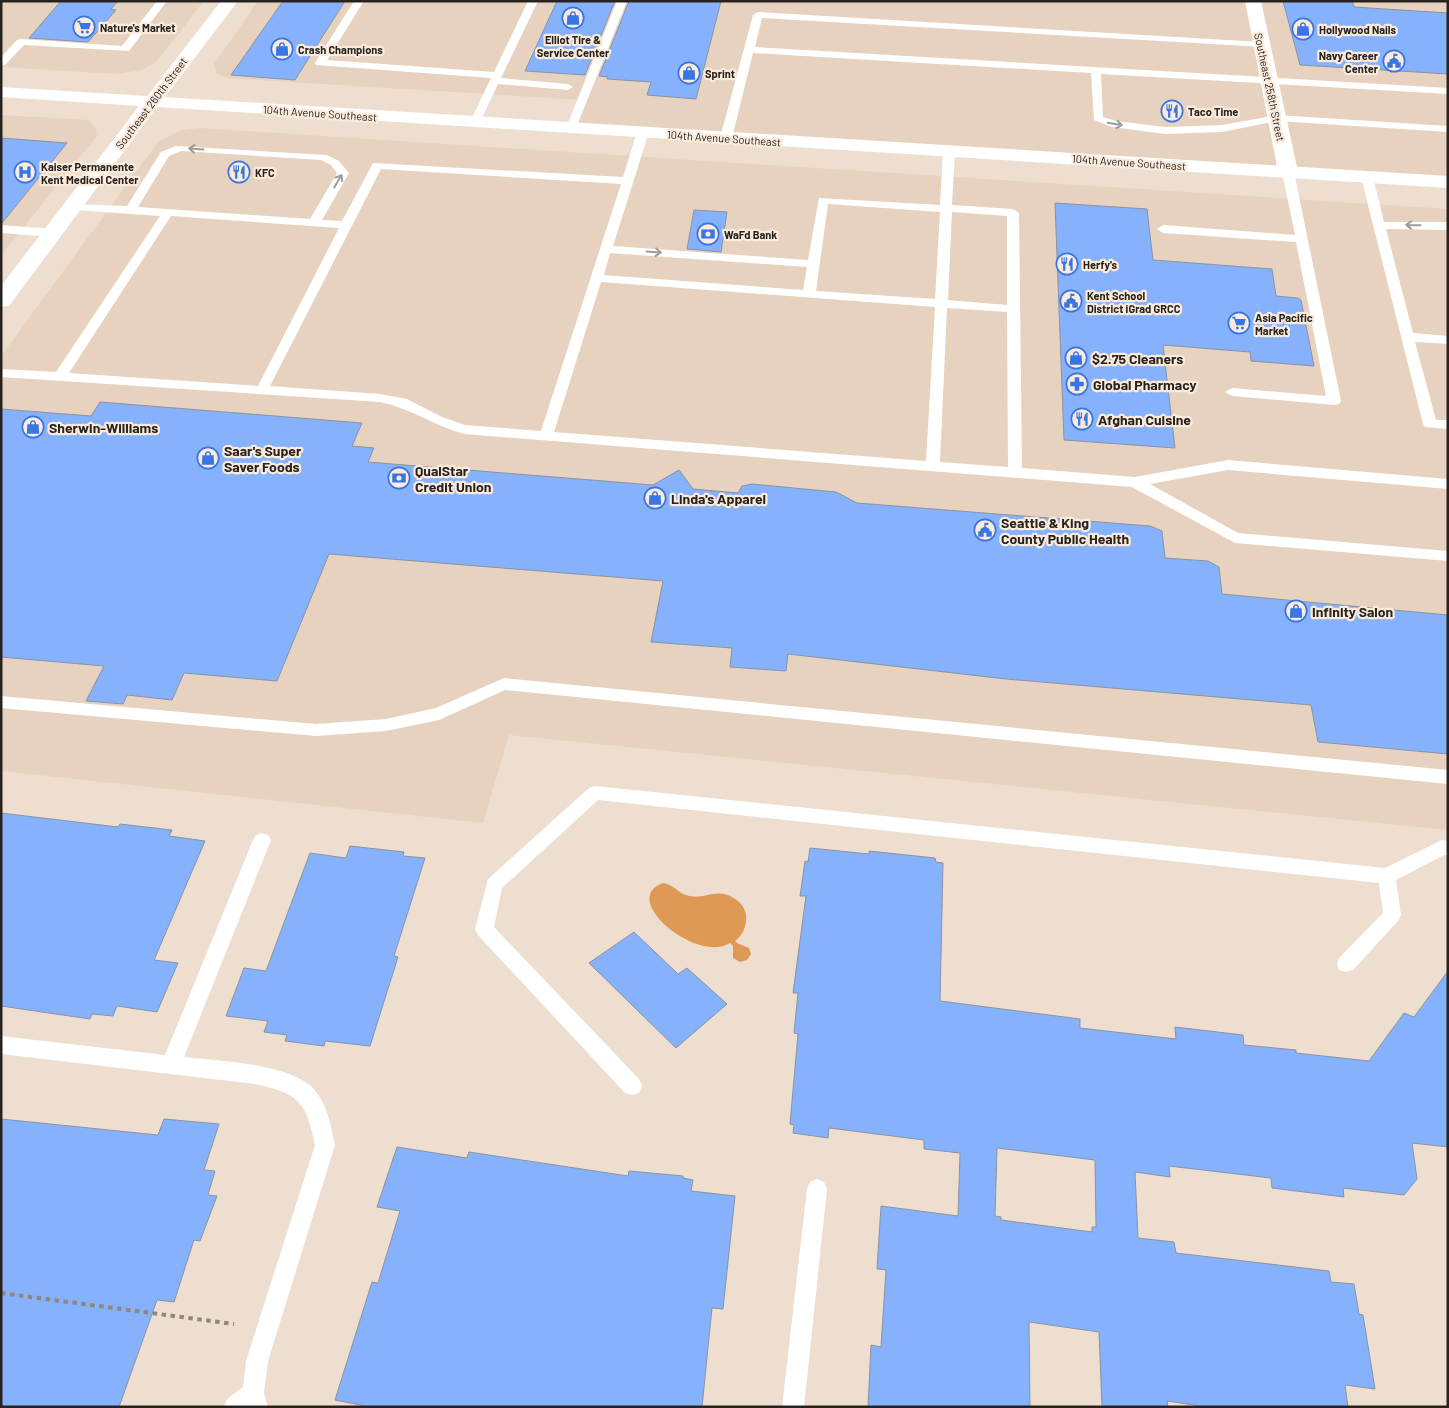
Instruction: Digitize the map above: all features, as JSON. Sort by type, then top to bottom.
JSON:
[{"type":"street","name":"Southeast 260th Street","points":[[1,301],[230,1]]},
{"type":"street","name":"Southeast 258th Street","points":[[1252,1],[1288,172]]},
{"type":"street","name":"104th Avenue Southeast","points":[[1,92],[1448,182]]},
{"type":"lane","points":[[1,63],[21,42],[125,49],[162,1]]},
{"type":"lane","points":[[359,1],[320,63],[568,86]]},
{"type":"lane","points":[[475,122],[533,1]]},
{"type":"lane","points":[[571,128],[622,1]]},
{"type":"lane","points":[[726,138],[758,15],[1261,45]]},
{"type":"lane","points":[[749,50],[1448,92]]},
{"type":"lane","points":[[1096,70],[1098,118],[1104,122],[1143,129],[1180,131],[1221,130],[1250,126],[1277,118],[1448,129]]},
{"type":"lane","points":[[546,436],[643,132]]},
{"type":"lane","points":[[130,210],[165,154],[172,150],[180,148],[323,157],[335,163],[343,173],[314,223]]},
{"type":"lane","points":[[933,466],[949,151]]},
{"type":"lane","points":[[262,390],[377,165],[627,181]]},
{"type":"lane","points":[[1232,392],[1334,401],[1288,172]]},
{"type":"lane","points":[[1367,177],[1430,424],[1448,425]]},
{"type":"lane","points":[[809,294],[822,200],[1013,213],[1015,473]]},
{"type":"lane","points":[[74,206],[346,225]]},
{"type":"lane","points":[[60,377],[168,212]]},
{"type":"lane","points":[[1379,225],[1448,226]]},
{"type":"lane","points":[[1,229],[53,232]]},
{"type":"lane","points":[[1163,229],[1301,239]]},
{"type":"lane","points":[[605,249],[814,264]]},
{"type":"lane","points":[[596,278],[1013,309]]},
{"type":"lane","points":[[1408,337],[1448,340]]},
{"type":"lane","points":[[1,373],[380,398],[402,402],[437,420],[464,429],[1015,473],[1135,482],[1228,465],[1448,484]]},
{"type":"lane","points":[[1135,482],[1236,538],[1448,556]]},
{"type":"lane","points":[[1,702],[316,730],[386,724],[439,714],[504,684],[1448,777]]},
{"type":"lane","points":[[632,1086],[484,930],[494,884],[595,793],[1387,876],[1442,847],[1448,848]]},
{"type":"lane","points":[[170,1065],[262,840]]},
{"type":"lane","points":[[1346,964],[1392,915],[1387,876]]},
{"type":"lane","points":[[1,1045],[255,1075],[284,1080],[305,1092],[320,1116],[325,1145],[257,1361],[248,1402]]},
{"type":"lane","points":[[793,1407],[817,1189]]},
{"type":"path","points":[[1,1293],[267,1328]]},
{"type":"shaded area","points":[[1,1],[204,1],[156,62],[142,70],[117,74],[1,67]]},
{"type":"shaded area","points":[[258,1],[1448,1],[1448,182],[571,128],[582,100],[225,78],[216,73],[214,64]]},
{"type":"shaded area","points":[[1,115],[88,120],[95,127],[97,136],[1,255]]},
{"type":"shaded area","points":[[199,128],[1448,209],[1448,830],[509,735],[483,823],[1,771],[1,356],[158,142],[181,130]]},
{"type":"shaded area","points":[[663,883],[693,897],[717,893],[730,896],[738,901],[745,910],[746,921],[743,932],[735,941],[749,948],[751,954],[747,960],[740,962],[733,958],[733,946],[730,943],[716,947],[699,945],[667,927],[656,915],[650,902],[652,891]]},
{"type":"building","name":"Nature's Market","points":[[61,1],[118,1],[111,9],[116,10],[88,42],[29,38]]},
{"type":"building","points":[[283,1],[345,1],[295,80],[231,75]]},
{"type":"building","points":[[557,1],[615,1],[585,75],[525,71]]},
{"type":"building","points":[[629,1],[721,1],[696,99],[647,95],[651,82],[607,79],[608,77],[599,76]]},
{"type":"building","points":[[1283,1],[1352,1],[1354,7],[1448,13],[1448,74],[1300,65]]},
{"type":"building","name":"Kaiser Permanente Kent Medical Center","points":[[1,138],[67,143],[2,223],[1,223]]},
{"type":"building","points":[[1055,203],[1147,209],[1153,260],[1272,269],[1276,296],[1298,298],[1301,300],[1314,366],[1251,361],[1250,352],[1163,345],[1175,448],[1064,440]]},
{"type":"building","points":[[694,210],[727,212],[721,252],[687,249]]},
{"type":"building","points":[[100,402],[362,423],[352,446],[374,448],[368,462],[653,485],[679,470],[693,489],[738,493],[742,486],[752,484],[836,492],[857,503],[1150,526],[1162,531],[1165,558],[1208,561],[1219,567],[1222,594],[1448,615],[1448,754],[1318,742],[1311,705],[1006,679],[788,654],[786,671],[730,667],[732,648],[651,642],[663,581],[329,554],[277,681],[184,673],[172,700],[127,695],[123,704],[86,701],[104,666],[1,657],[1,409],[91,416]]},
{"type":"building","points":[[1,813],[118,827],[120,824],[172,830],[169,836],[205,841],[154,960],[178,963],[157,1012],[117,1006],[113,1016],[92,1014],[90,1019],[1,1006]]},
{"type":"building","points":[[350,846],[404,852],[403,856],[425,858],[394,956],[398,957],[370,1046],[325,1041],[324,1046],[285,1041],[287,1035],[264,1032],[268,1021],[226,1016],[244,968],[266,971],[310,853],[346,858]]},
{"type":"building","points":[[810,848],[869,854],[869,851],[935,858],[936,862],[943,863],[940,1001],[1080,1019],[1080,1028],[1176,1039],[1175,1027],[1243,1035],[1244,1045],[1296,1050],[1296,1053],[1369,1061],[1404,1013],[1414,1017],[1448,971],[1448,1147],[1412,1143],[1417,1179],[1404,1195],[1343,1188],[1344,1197],[1272,1188],[1271,1178],[1169,1166],[1170,1177],[1135,1172],[1138,1238],[1174,1242],[1176,1253],[1329,1271],[1331,1282],[1354,1284],[1359,1314],[1363,1315],[1375,1389],[1345,1385],[1348,1407],[1207,1407],[1167,1401],[1168,1407],[1102,1407],[1099,1332],[1029,1322],[1030,1407],[868,1407],[871,1345],[881,1347],[886,1270],[877,1269],[881,1206],[958,1216],[960,1153],[924,1149],[924,1140],[829,1128],[828,1138],[793,1133],[794,1125],[790,1124],[798,1034],[794,1033],[798,993],[793,993],[806,896],[800,896],[805,861],[808,862]],"holes":[[[997,1148],[1095,1160],[1096,1227],[1092,1227],[1092,1232],[1001,1220],[1001,1217],[995,1216]]]},
{"type":"building","points":[[634,932],[678,974],[687,968],[727,1004],[676,1048],[589,963]]},
{"type":"building","points":[[1,1119],[158,1135],[164,1119],[219,1124],[204,1170],[215,1171],[208,1195],[217,1196],[200,1241],[194,1240],[174,1302],[157,1300],[119,1407],[1,1407]]},
{"type":"building","points":[[397,1147],[467,1158],[469,1152],[628,1176],[629,1171],[683,1176],[683,1178],[693,1180],[691,1191],[735,1196],[723,1309],[712,1308],[702,1407],[370,1407],[335,1400],[372,1282],[378,1283],[400,1211],[377,1207]]},
{"type":"place","name":"Elliot Tire & Service Center","points":[[573,18]]},
{"type":"place","name":"Nature's Market","points":[[84,27]]},
{"type":"place","name":"Hollywood Nails","points":[[1303,29]]},
{"type":"place","name":"Crash Champions","points":[[282,49]]},
{"type":"place","name":"Navy Career Center","points":[[1394,61]]},
{"type":"place","name":"Sprint","points":[[689,73]]},
{"type":"place","name":"Taco Time","points":[[1172,111]]},
{"type":"place","name":"Kaiser Permanente Kent Medical Center","points":[[25,172]]},
{"type":"place","name":"KFC","points":[[239,172]]},
{"type":"place","name":"WaFd Bank","points":[[708,234]]},
{"type":"place","name":"Herfy's","points":[[1067,264]]},
{"type":"place","name":"Kent School District iGrad GRCC","points":[[1071,301]]},
{"type":"place","name":"Asia Pacific Market","points":[[1239,323]]},
{"type":"place","name":"$2.75 Cleaners","points":[[1076,358]]},
{"type":"place","name":"Global Pharmacy","points":[[1077,384]]},
{"type":"place","name":"Afghan Cuisine","points":[[1082,419]]},
{"type":"place","name":"Sherwin-Williams","points":[[33,427]]},
{"type":"place","name":"Saar's Super Saver Foods","points":[[208,458]]},
{"type":"place","name":"QualStar Credit Union","points":[[399,478]]},
{"type":"place","name":"Linda's Apparel","points":[[655,498]]},
{"type":"place","name":"Seattle & King County Public Health","points":[[985,530]]},
{"type":"place","name":"Infinity Salon","points":[[1296,611]]}]
